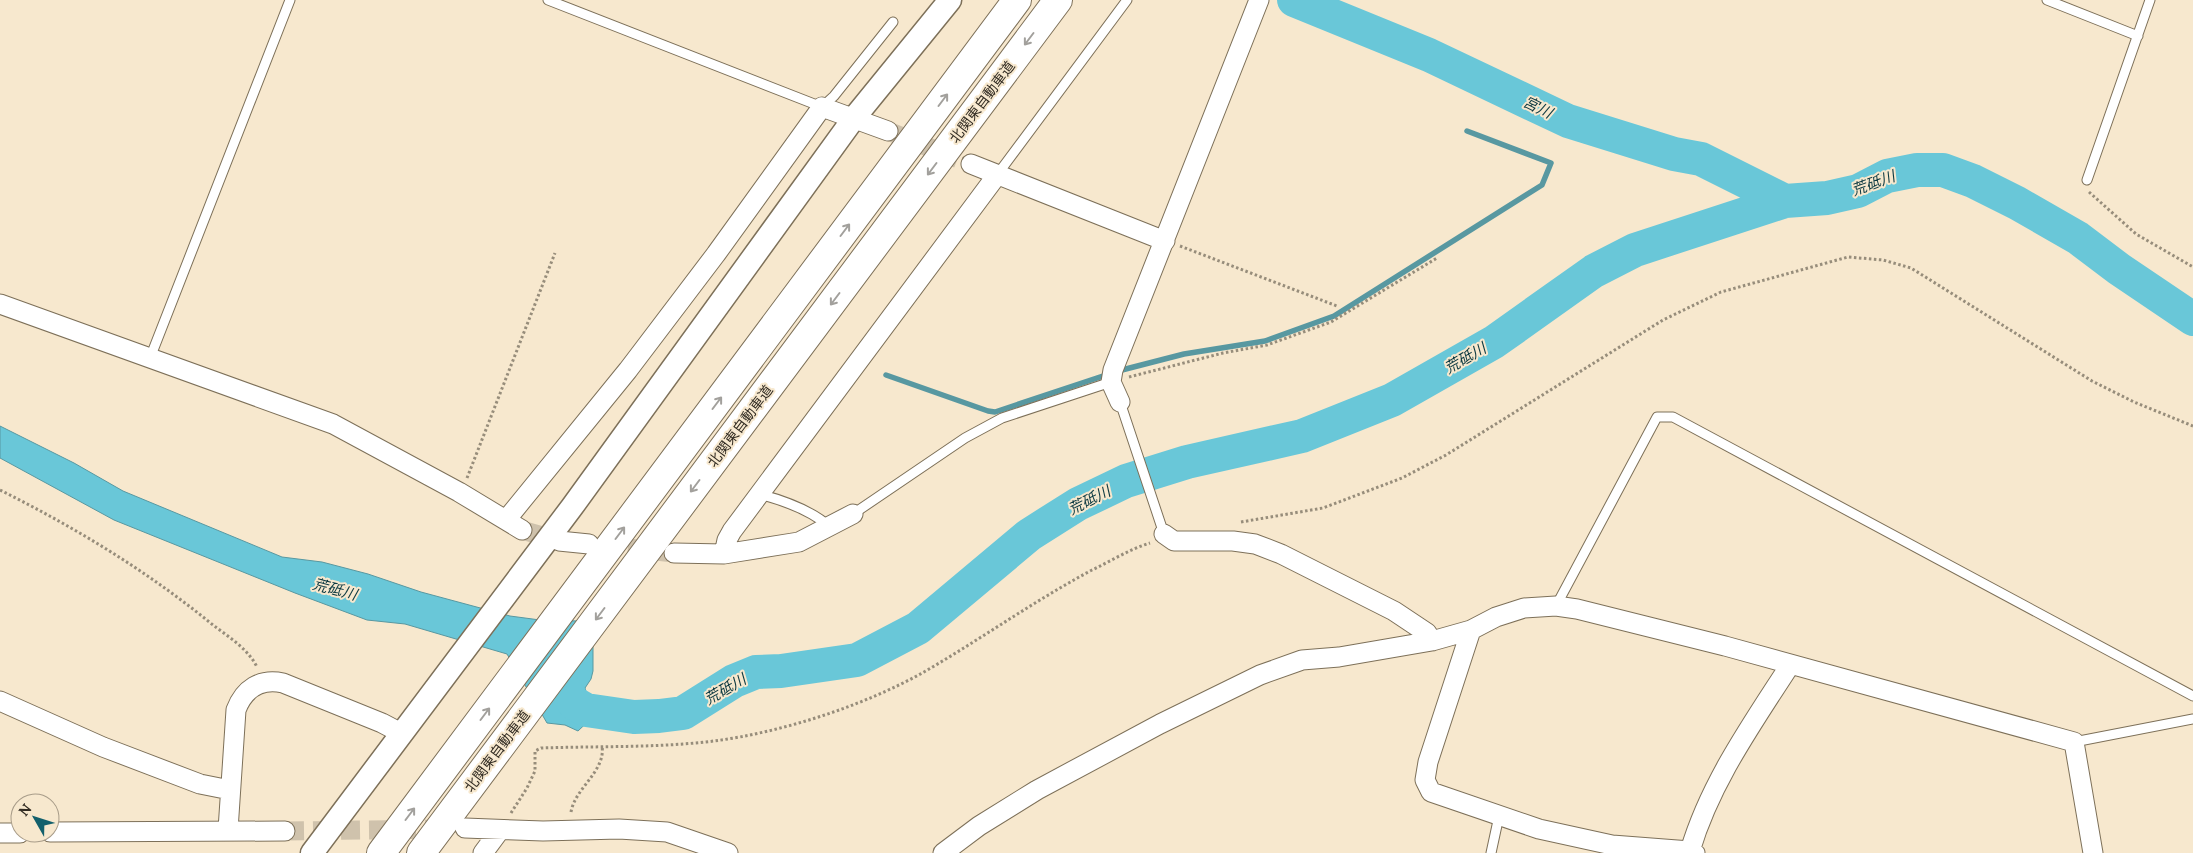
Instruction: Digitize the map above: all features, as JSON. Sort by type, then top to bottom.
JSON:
[{"type":"highway","points":[[381,853],[1017,0]]},
{"type":"highway","name":"北関東自動車道","points":[[421,853],[1058,0]]},
{"type":"street","points":[[312,853],[700,332],[854,118],[950,0]]},
{"type":"street","points":[[1120,402],[1111,382],[1113,370],[1166,241],[1259,0]]},
{"type":"street","points":[[506,520],[628,370],[716,254],[822,107],[888,132]]},
{"type":"street","points":[[971,164],[1166,241]]},
{"type":"street","points":[[724,554],[726,540],[732,531],[997,175]]},
{"type":"street","points":[[0,304],[333,424],[459,492],[522,530]]},
{"type":"street","points":[[674,553],[724,554],[799,542],[853,514]]},
{"type":"street","points":[[1166,536],[1180,542],[1233,541],[1255,544],[1281,554],[1394,611],[1427,633],[1432,641]]},
{"type":"street","points":[[559,541],[589,544]]},
{"type":"street","points":[[943,853],[979,826],[1037,790],[1160,724],[1260,675],[1302,660],[1339,657],[1432,641],[1471,630],[1496,616],[1524,608],[1556,606],[1577,609],[1725,646],[2074,742],[2093,853]]},
{"type":"street","points":[[1471,630],[1428,762],[1426,780],[1431,792],[1539,829],[1611,849],[1693,852],[1712,796],[1732,756],[1790,665]]},
{"type":"street","points":[[228,830],[236,710],[244,694],[258,684],[274,681],[282,683],[382,723],[407,726]]},
{"type":"street","points":[[0,701],[103,747],[200,784],[230,790]]},
{"type":"street","points":[[464,828],[500,830],[618,829],[667,832],[728,853]]},
{"type":"street","points":[[60,832],[285,830]]},
{"type":"street","points":[[483,853],[500,830]]},
{"type":"lane","points":[[150,358],[290,0]]},
{"type":"lane","points":[[548,0],[822,107],[834,96],[893,22]]},
{"type":"lane","points":[[997,175],[1127,0]]},
{"type":"lane","points":[[2047,0],[2138,36]]},
{"type":"lane","points":[[2087,180],[2150,0]]},
{"type":"lane","points":[[853,514],[965,438],[1002,418],[1111,382]]},
{"type":"lane","points":[[1120,402],[1166,536]]},
{"type":"lane","points":[[1556,606],[1657,417],[1672,417],[2193,696]]},
{"type":"lane","points":[[759,494],[775,498],[830,527]]},
{"type":"lane","points":[[2074,742],[2193,719]]},
{"type":"lane","points":[[1492,853],[1499,816]]},
{"type":"path","points":[[2087,180],[2089,195],[2136,234],[2193,267]]},
{"type":"path","points":[[1166,241],[1337,306]]},
{"type":"path","points":[[459,492],[468,476],[555,253]]},
{"type":"path","points":[[1240,522],[1323,508],[1402,478],[1446,455],[1663,320],[1721,292],[1848,257],[1883,260],[1911,268],[2092,381],[2134,402],[2193,426]]},
{"type":"path","points":[[1111,382],[1223,353],[1267,345],[1331,322],[1437,258]]},
{"type":"path","points":[[0,490],[98,542],[186,603],[244,650],[256,665],[259,676],[258,684]]},
{"type":"path","points":[[500,830],[535,772],[535,752],[540,748],[662,745],[714,741],[770,730],[838,709],[922,673],[992,631],[1047,594],[1128,551],[1166,536]]},
{"type":"path","points":[[569,830],[572,805],[600,760],[603,754],[602,746]]},
{"type":"water","points":[[0,426],[74,463],[123,491],[282,557],[322,562],[368,574],[421,592],[510,616],[540,620],[579,621],[593,644],[593,671],[591,679],[585,688],[588,698],[598,707],[596,714],[578,731],[565,725],[547,723],[507,654],[405,624],[367,620],[114,520],[0,458]]},
{"type":"waterway","name":"宮川","points":[[1294,0],[1429,55],[1568,121],[1674,154],[1701,159],[1785,201]]},
{"type":"waterway","points":[[1564,131],[1568,121]]},
{"type":"waterway","points":[[1118,371],[1184,354],[1265,341],[1334,316],[1542,185],[1551,163],[1467,131]]},
{"type":"waterway","name":"荒砥川","points":[[562,685],[574,703],[586,710],[634,717],[659,716],[683,713],[734,681],[756,672],[781,671],[857,660],[918,628],[1029,535],[1078,504],[1126,481],[1187,462],[1302,436],[1392,400],[1494,342],[1594,271],[1635,250],[1785,201],[1827,198],[1858,191],[1887,176],[1917,170],[1943,170],[1973,181],[2017,203],[2078,238],[2119,269],[2193,319]]},
{"type":"waterway","points":[[886,375],[995,412],[1109,374]]},
{"type":"tunnel","points":[[888,131],[971,164]]},
{"type":"tunnel","points":[[522,530],[559,541]]},
{"type":"tunnel","points":[[600,545],[674,553]]},
{"type":"tunnel","points":[[285,831],[447,829]]}]
